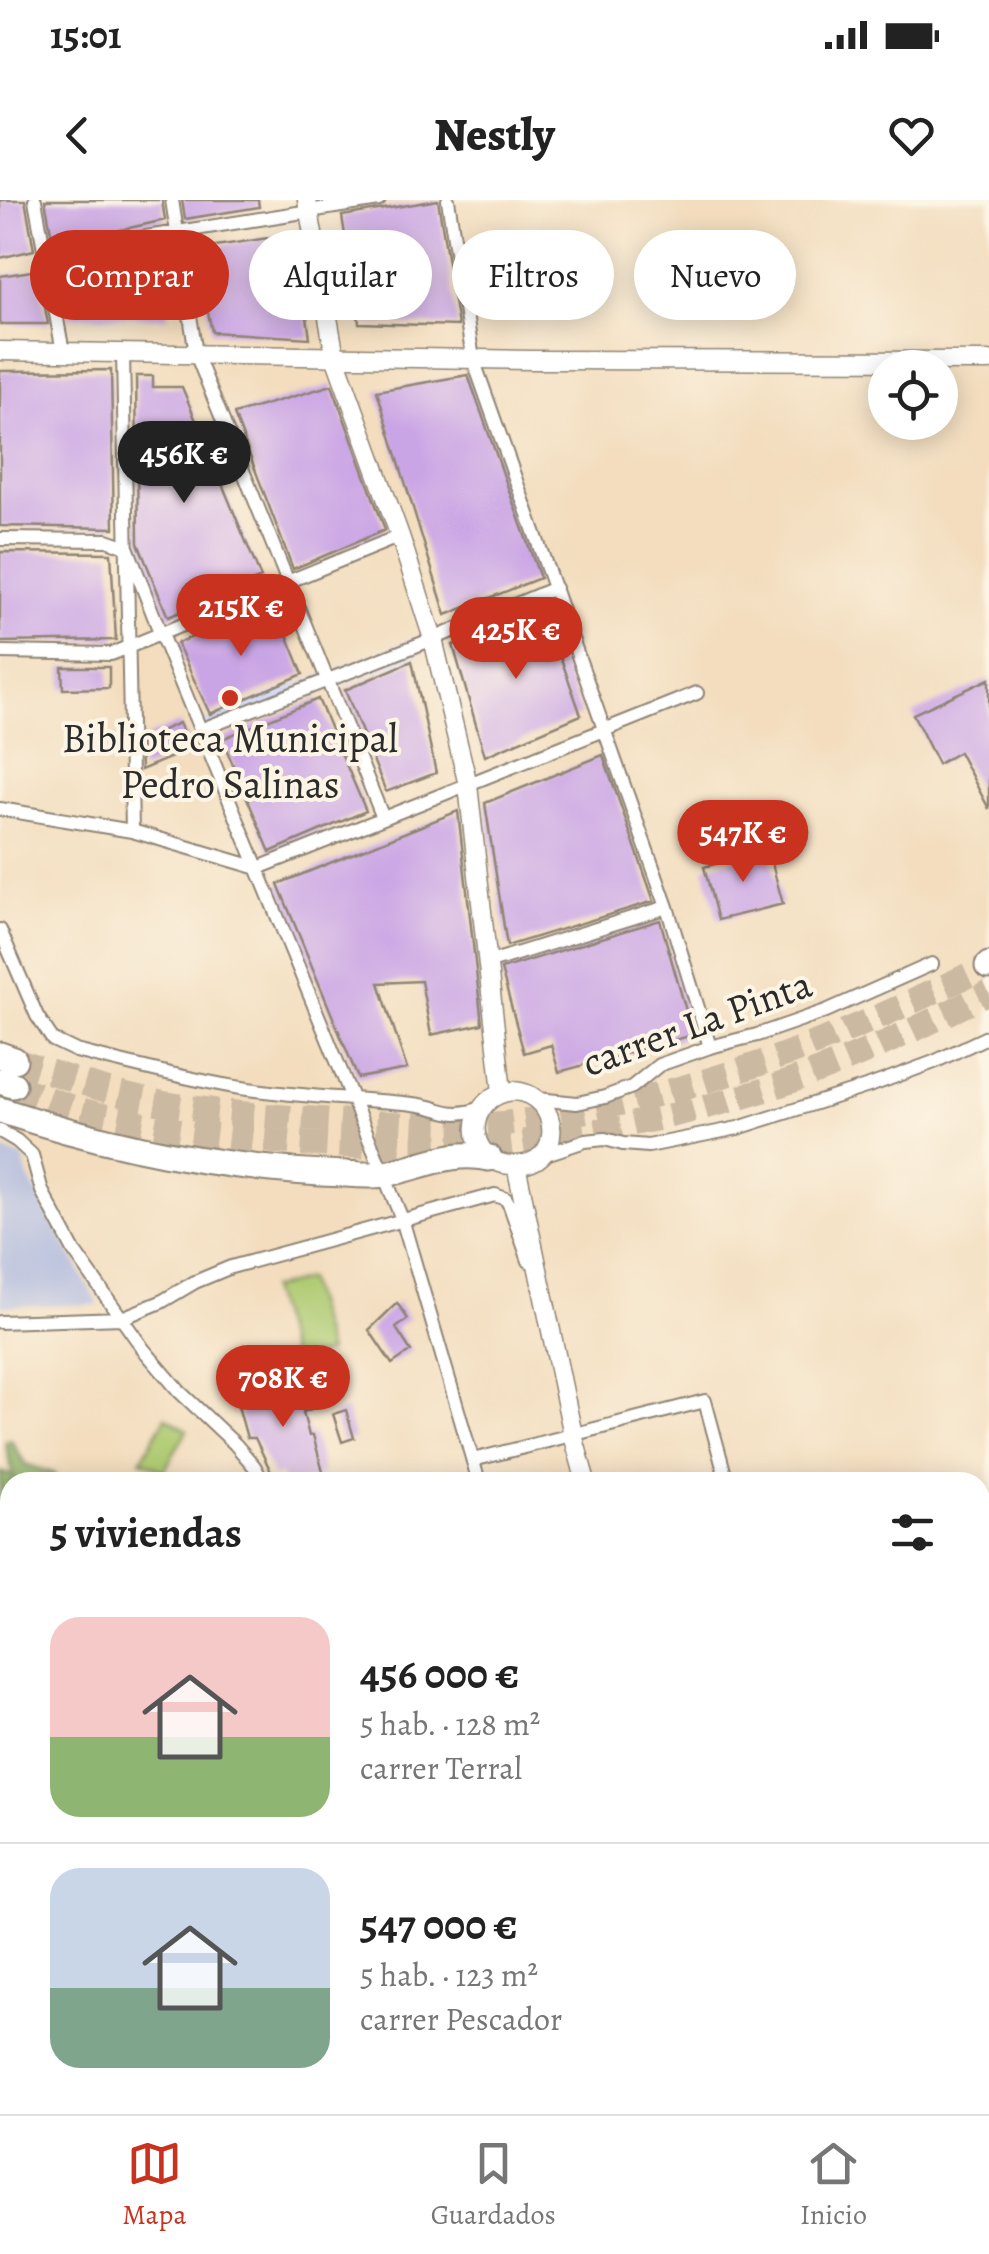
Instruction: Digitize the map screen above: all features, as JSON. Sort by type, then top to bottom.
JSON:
[{"type":"highway","points":[[0,1110],[155,1152],[295,1170],[383,1174],[448,1156],[488,1158]]},
{"type":"main road","points":[[308,206],[335,357],[434,639],[468,785],[502,1092]]},
{"type":"main road","points":[[0,352],[532,360],[989,361]]},
{"type":"main road","points":[[502,1092],[522,1092],[536,1100],[546,1108],[552,1130],[543,1156],[529,1164],[516,1165],[488,1158],[478,1142],[476,1124],[480,1108],[502,1092]]},
{"type":"main road","points":[[516,1165],[583,1472]]},
{"type":"street","points":[[34,200],[40,230]]},
{"type":"street","points":[[172,200],[177,230]]},
{"type":"street","points":[[187,230],[308,206],[379,200]]},
{"type":"street","points":[[448,200],[474,359],[668,907],[710,1046]]},
{"type":"street","points":[[57,320],[63,352]]},
{"type":"street","points":[[191,320],[196,354],[382,818]]},
{"type":"street","points":[[123,354],[132,831]]},
{"type":"street","points":[[0,652],[111,654],[400,536]]},
{"type":"street","points":[[0,539],[107,540],[126,547],[402,1219],[476,1472]]},
{"type":"street","points":[[200,730],[556,588]]},
{"type":"street","points":[[0,809],[132,831],[258,868],[697,693]]},
{"type":"street","points":[[487,963],[668,907]]},
{"type":"street","points":[[0,930],[37,1016],[53,1040],[76,1052],[235,1087],[418,1104],[445,1113],[462,1114],[480,1108]]},
{"type":"street","name":"carrer La Pinta","points":[[536,1100],[577,1102],[606,1097],[632,1086],[660,1065],[826,1010],[932,964]]},
{"type":"street","name":"carrer La Pinta","points":[[543,1156],[585,1141],[604,1139],[648,1146],[738,1128],[872,1085],[989,1036]]},
{"type":"street","name":"carrer La Pinta","points":[[552,1130],[585,1141]]},
{"type":"street","points":[[0,1131],[32,1155],[42,1191],[74,1251],[144,1350],[257,1472]]},
{"type":"street","points":[[0,1322],[122,1318],[230,1267],[494,1194],[506,1198],[546,1311]]},
{"type":"street","points":[[473,1460],[705,1401],[725,1472]]},
{"type":"shaded area","points":[[417,637],[424,652],[210,737],[204,721]]},
{"type":"shaded area","points":[[0,1150],[23,1157],[27,1175],[99,1305],[0,1306]]},
{"type":"green space","points":[[307,1279],[328,1352],[293,1362],[270,1289]]},
{"type":"green space","points":[[166,1417],[187,1430],[164,1471],[141,1460]]},
{"type":"green space","points":[[11,1440],[25,1464],[49,1472],[12,1472],[5,1442]]},
{"type":"building","points":[[0,200],[25,200],[30,251],[0,258]]},
{"type":"building","points":[[45,200],[162,200],[165,220],[120,230],[51,230]]},
{"type":"building","points":[[182,200],[258,200],[259,207],[185,219]]},
{"type":"building","points":[[438,200],[452,288],[452,320],[457,320],[458,326],[359,323],[359,320],[432,320],[432,230],[344,230],[342,216]]},
{"type":"building","points":[[249,241],[249,320],[307,320],[310,338],[212,332],[210,320],[229,320],[229,244]]},
{"type":"building","points":[[30,271],[30,320],[47,320],[48,324],[0,324],[0,276]]},
{"type":"building","points":[[111,370],[114,528],[0,526],[0,371]]},
{"type":"building","points":[[468,375],[540,578],[446,615],[377,391]]},
{"type":"building","points":[[136,376],[153,376],[153,387],[182,387],[261,578],[168,617],[138,543]]},
{"type":"building","points":[[332,385],[385,530],[293,569],[234,414]]},
{"type":"building","points":[[0,552],[111,553],[116,640],[0,642]]},
{"type":"building","points":[[275,605],[303,674],[210,714],[177,643]]},
{"type":"building","points":[[543,608],[581,715],[485,756],[453,645]]},
{"type":"building","points":[[412,661],[436,773],[386,792],[345,690]]},
{"type":"building","points":[[62,667],[109,667],[109,688],[63,689]]},
{"type":"building","points":[[989,679],[989,809],[959,752],[938,764],[913,714]]},
{"type":"building","points":[[318,699],[366,811],[270,852],[222,739]]},
{"type":"building","points":[[179,723],[191,749],[141,770],[140,740]]},
{"type":"building","points":[[603,755],[654,901],[507,946],[485,803]]},
{"type":"building","points":[[458,811],[482,1024],[431,1035],[421,981],[379,983],[407,1069],[358,1078],[278,884]]},
{"type":"building","points":[[768,849],[783,904],[718,920],[704,867]]},
{"type":"building","points":[[660,920],[693,1035],[559,1072],[551,1045],[524,1053],[501,969]]},
{"type":"building","points":[[397,1303],[408,1319],[396,1328],[411,1351],[392,1364],[369,1330]]},
{"type":"building","points":[[299,1373],[311,1409],[303,1412],[323,1472],[271,1472],[255,1438],[247,1438],[238,1406],[248,1402],[246,1395]]},
{"type":"building","points":[[346,1410],[354,1438],[342,1442],[333,1414]]},
{"type":"tunnel","points":[[14,1060],[128,1096],[191,1108],[414,1125],[499,1124],[616,1104],[734,1072],[853,1028],[988,966]]},
{"type":"tunnel","points":[[13,1085],[85,1111],[199,1133],[354,1146],[499,1145],[619,1126],[779,1085],[838,1063],[989,993]]},
{"type":"place","name":"Biblioteca Municipal Pedro Salinas","points":[[230,698]]}]
